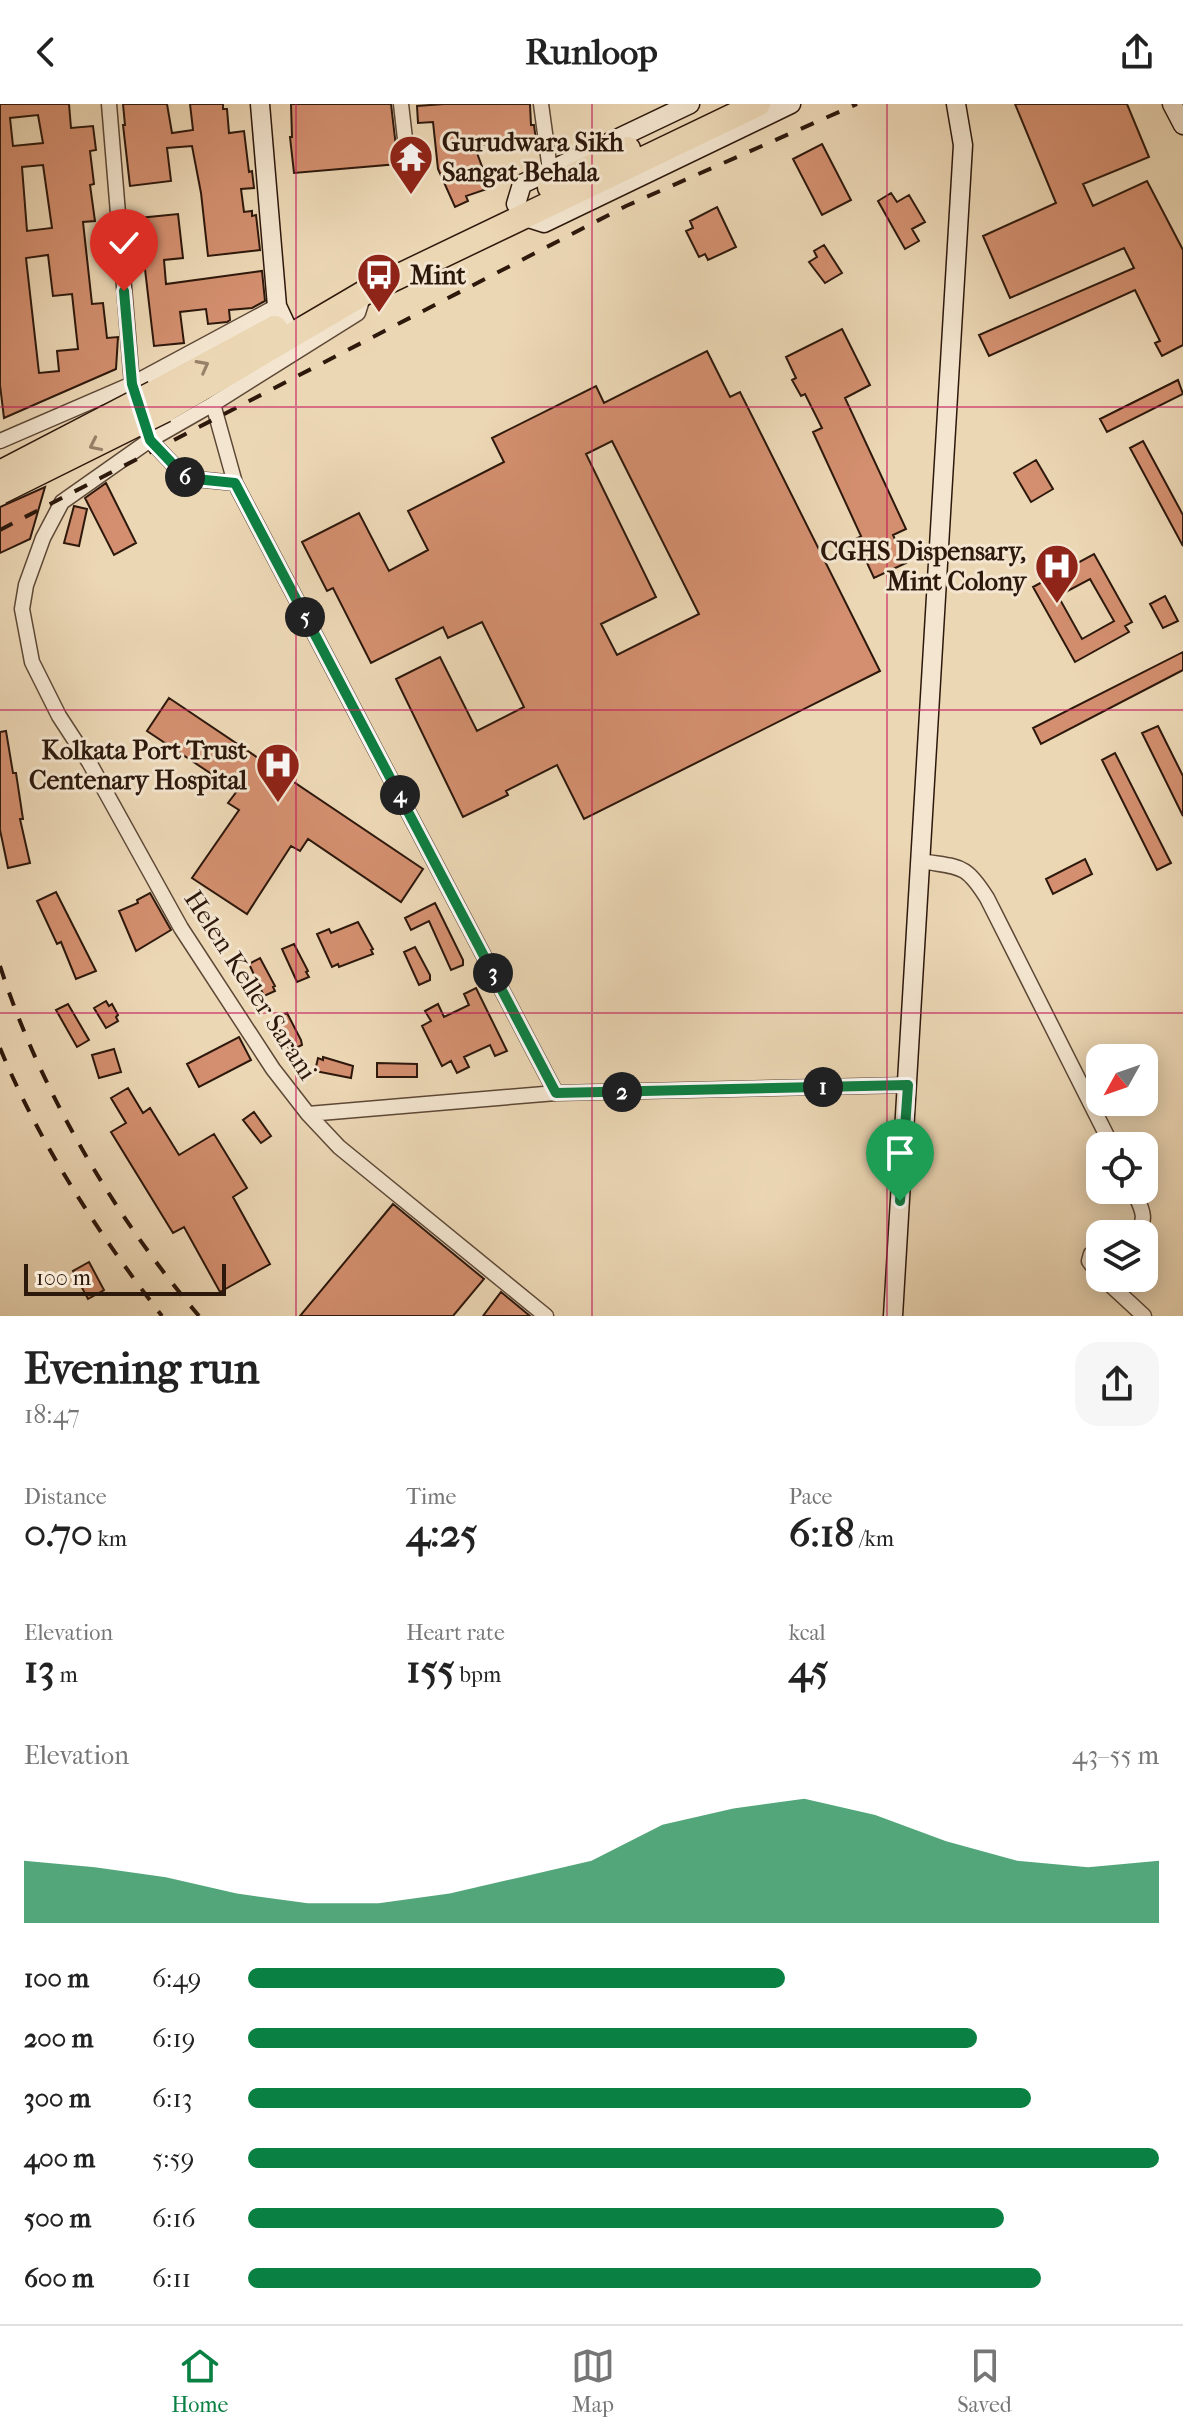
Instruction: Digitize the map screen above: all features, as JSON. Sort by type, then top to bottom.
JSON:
[{"type":"highway","points":[[0,473],[150,396],[368,277],[585,178],[723,104]]},
{"type":"highway","points":[[585,178],[758,104]]},
{"type":"highway","points":[[284,322],[364,293],[519,210]]},
{"type":"highway","points":[[0,492],[150,396]]},
{"type":"street","points":[[109,104],[150,396],[150,440],[186,478],[235,483]]},
{"type":"street","points":[[260,104],[284,322]]},
{"type":"street","points":[[401,104],[408,165]]},
{"type":"street","points":[[541,104],[550,170]]},
{"type":"street","points":[[690,104],[522,184],[519,210],[544,223],[791,104]]},
{"type":"street","points":[[893,1316],[963,145],[956,104]]},
{"type":"street","points":[[1172,104],[1183,125]]},
{"type":"street","name":"Helen Keller Sarani","points":[[364,293],[358,313],[150,440],[62,502],[43,538],[26,585],[22,609],[32,662],[59,716],[89,762],[181,928],[273,1069],[308,1114],[556,1093],[908,1085]]},
{"type":"street","points":[[0,441],[150,396]]},
{"type":"street","points":[[213,404],[235,483],[556,1093]]},
{"type":"street","points":[[921,861],[953,866],[973,875],[1105,1132]]},
{"type":"street","points":[[308,1114],[339,1147],[546,1316]]},
{"type":"street","points":[[1118,1292],[1144,1316]]},
{"type":"building","points":[[0,104],[69,104],[71,128],[93,126],[96,150],[90,151],[94,184],[90,185],[95,221],[83,222],[92,304],[103,303],[107,338],[118,337],[116,369],[4,418],[0,385]],"holes":[[[38,115],[43,143],[13,146],[10,118]],[[43,165],[52,228],[27,231],[22,167]],[[48,255],[53,296],[72,294],[78,349],[57,351],[59,371],[39,373],[26,258]]]},
{"type":"building","points":[[123,104],[167,104],[172,133],[193,130],[190,104],[223,104],[223,109],[227,109],[229,133],[244,131],[254,188],[241,189],[244,212],[252,211],[252,216],[256,215],[260,250],[208,256],[192,146],[167,148],[171,181],[130,186]]},
{"type":"building","points":[[291,104],[391,104],[398,164],[294,173],[290,137]]},
{"type":"building","points":[[530,104],[536,141],[474,145],[490,188],[466,196],[468,201],[455,207],[438,169],[433,122],[418,123],[417,106]]},
{"type":"building","points":[[1015,104],[1127,104],[1149,157],[1083,184],[1093,206],[1147,181],[1183,250],[1183,345],[1162,356],[1155,343],[1160,341],[1135,290],[989,356],[979,335],[1134,268],[1124,248],[1010,298],[983,236],[1056,203]]},
{"type":"building","points":[[822,144],[851,200],[822,215],[793,159]]},
{"type":"building","points":[[891,193],[897,202],[909,195],[925,222],[912,229],[919,241],[905,249],[878,201]]},
{"type":"building","points":[[717,207],[736,247],[708,260],[705,254],[699,257],[686,231],[693,228],[690,221]]},
{"type":"building","points":[[178,214],[183,258],[164,260],[166,284],[262,271],[265,301],[252,308],[229,310],[230,320],[227,322],[208,324],[206,309],[180,312],[184,343],[154,346],[139,218]]},
{"type":"building","points":[[824,245],[842,273],[825,283],[809,262],[817,257],[814,251]]},
{"type":"building","points":[[842,329],[870,385],[845,398],[906,529],[893,535],[906,563],[874,578],[856,539],[861,536],[813,432],[822,428],[805,394],[801,396],[792,380],[796,378],[786,357]]},
{"type":"building","points":[[707,351],[730,397],[740,392],[880,671],[584,819],[557,765],[506,791],[508,795],[463,817],[396,679],[440,657],[477,731],[524,707],[482,622],[448,638],[443,627],[371,663],[333,588],[327,591],[302,542],[359,513],[389,571],[428,550],[408,511],[504,462],[492,438],[596,386],[604,403]],"holes":[[[612,441],[699,614],[617,655],[601,624],[656,597],[586,454]]]},
{"type":"building","points":[[1178,380],[1183,394],[1107,432],[1100,419]]},
{"type":"building","points":[[1143,441],[1183,515],[1183,546],[1130,448]]},
{"type":"building","points":[[1036,460],[1053,489],[1031,502],[1014,473]]},
{"type":"building","points":[[106,483],[136,543],[114,555],[85,498]]},
{"type":"building","points":[[45,487],[30,539],[0,553],[0,507]]},
{"type":"building","points":[[74,506],[87,509],[79,546],[64,543]]},
{"type":"building","points":[[1094,554],[1132,622],[1125,626],[1129,632],[1075,662],[1033,587]],"holes":[[[1090,579],[1114,621],[1082,639],[1058,596]]]},
{"type":"building","points":[[1165,596],[1178,621],[1163,628],[1150,604]]},
{"type":"building","points":[[1183,652],[1183,670],[1041,744],[1033,728]]},
{"type":"building","points":[[169,698],[423,869],[401,902],[308,839],[300,851],[291,846],[247,914],[192,878],[239,810],[228,803],[237,791],[147,731]]},
{"type":"building","points":[[1158,726],[1183,776],[1183,816],[1142,733]]},
{"type":"building","points":[[6,731],[30,863],[8,868],[0,830],[0,732]]},
{"type":"building","points":[[1115,753],[1171,863],[1157,870],[1102,760]]},
{"type":"building","points":[[1085,859],[1092,874],[1053,894],[1046,879]]},
{"type":"building","points":[[56,892],[96,971],[76,979],[61,942],[57,944],[37,901]]},
{"type":"building","points":[[150,893],[171,930],[136,951],[119,911],[138,903],[137,900]]},
{"type":"building","points":[[435,903],[463,960],[463,965],[451,970],[429,921],[411,930],[405,918]]},
{"type":"building","points":[[358,922],[373,954],[332,967],[317,934],[329,929],[331,933]]},
{"type":"building","points":[[294,944],[309,977],[297,982],[282,949]]},
{"type":"building","points":[[415,947],[430,975],[430,980],[419,985],[404,952]]},
{"type":"building","points":[[260,958],[275,986],[275,991],[264,996],[249,964]]},
{"type":"building","points":[[476,988],[507,1051],[495,1056],[490,1045],[464,1057],[469,1067],[457,1073],[451,1061],[442,1066],[422,1026],[431,1021],[425,1011],[438,1004],[444,1017],[469,1005],[464,994]]},
{"type":"building","points":[[106,1001],[109,1006],[112,1004],[118,1021],[106,1028],[94,1008]]},
{"type":"building","points":[[68,1004],[89,1040],[77,1047],[56,1010]]},
{"type":"building","points":[[287,1013],[302,1045],[290,1051],[275,1018]]},
{"type":"building","points":[[239,1037],[251,1060],[199,1087],[187,1064]]},
{"type":"building","points":[[114,1049],[121,1072],[99,1078],[92,1055]]},
{"type":"building","points":[[323,1057],[353,1066],[351,1078],[315,1071],[318,1058],[323,1060]]},
{"type":"building","points":[[377,1063],[417,1064],[417,1077],[377,1077]]},
{"type":"building","points":[[128,1088],[143,1113],[150,1108],[179,1155],[214,1134],[247,1188],[233,1197],[270,1264],[220,1292],[184,1227],[173,1233],[111,1132],[126,1123],[111,1098]]},
{"type":"building","points":[[254,1112],[271,1136],[261,1143],[243,1120]]},
{"type":"building","points":[[393,1204],[484,1279],[453,1316],[300,1316]]},
{"type":"building","points":[[89,1262],[104,1290],[88,1299],[73,1271]]},
{"type":"building","points":[[501,1292],[530,1316],[483,1316]]},
{"type":"railway","points":[[0,530],[626,206],[857,104]]},
{"type":"railway","points":[[0,966],[36,1059],[83,1150],[138,1237],[199,1316]]},
{"type":"railway","points":[[0,1048],[52,1154],[115,1253],[162,1316]]},
{"type":"place","name":"Gurudwara Sikh Sangat Behala","points":[[411,196]]},
{"type":"place","name":"Mint","points":[[379,314]]},
{"type":"place","name":"CGHS Dispensary, Mint Colony","points":[[1057,605]]},
{"type":"place","name":"Kolkata Port Trust Centenary Hospital","points":[[278,804]]},
{"type":"route","points":[[124,291],[132,384],[150,440],[186,478],[235,483],[556,1093],[908,1085],[900,1201]]}]
